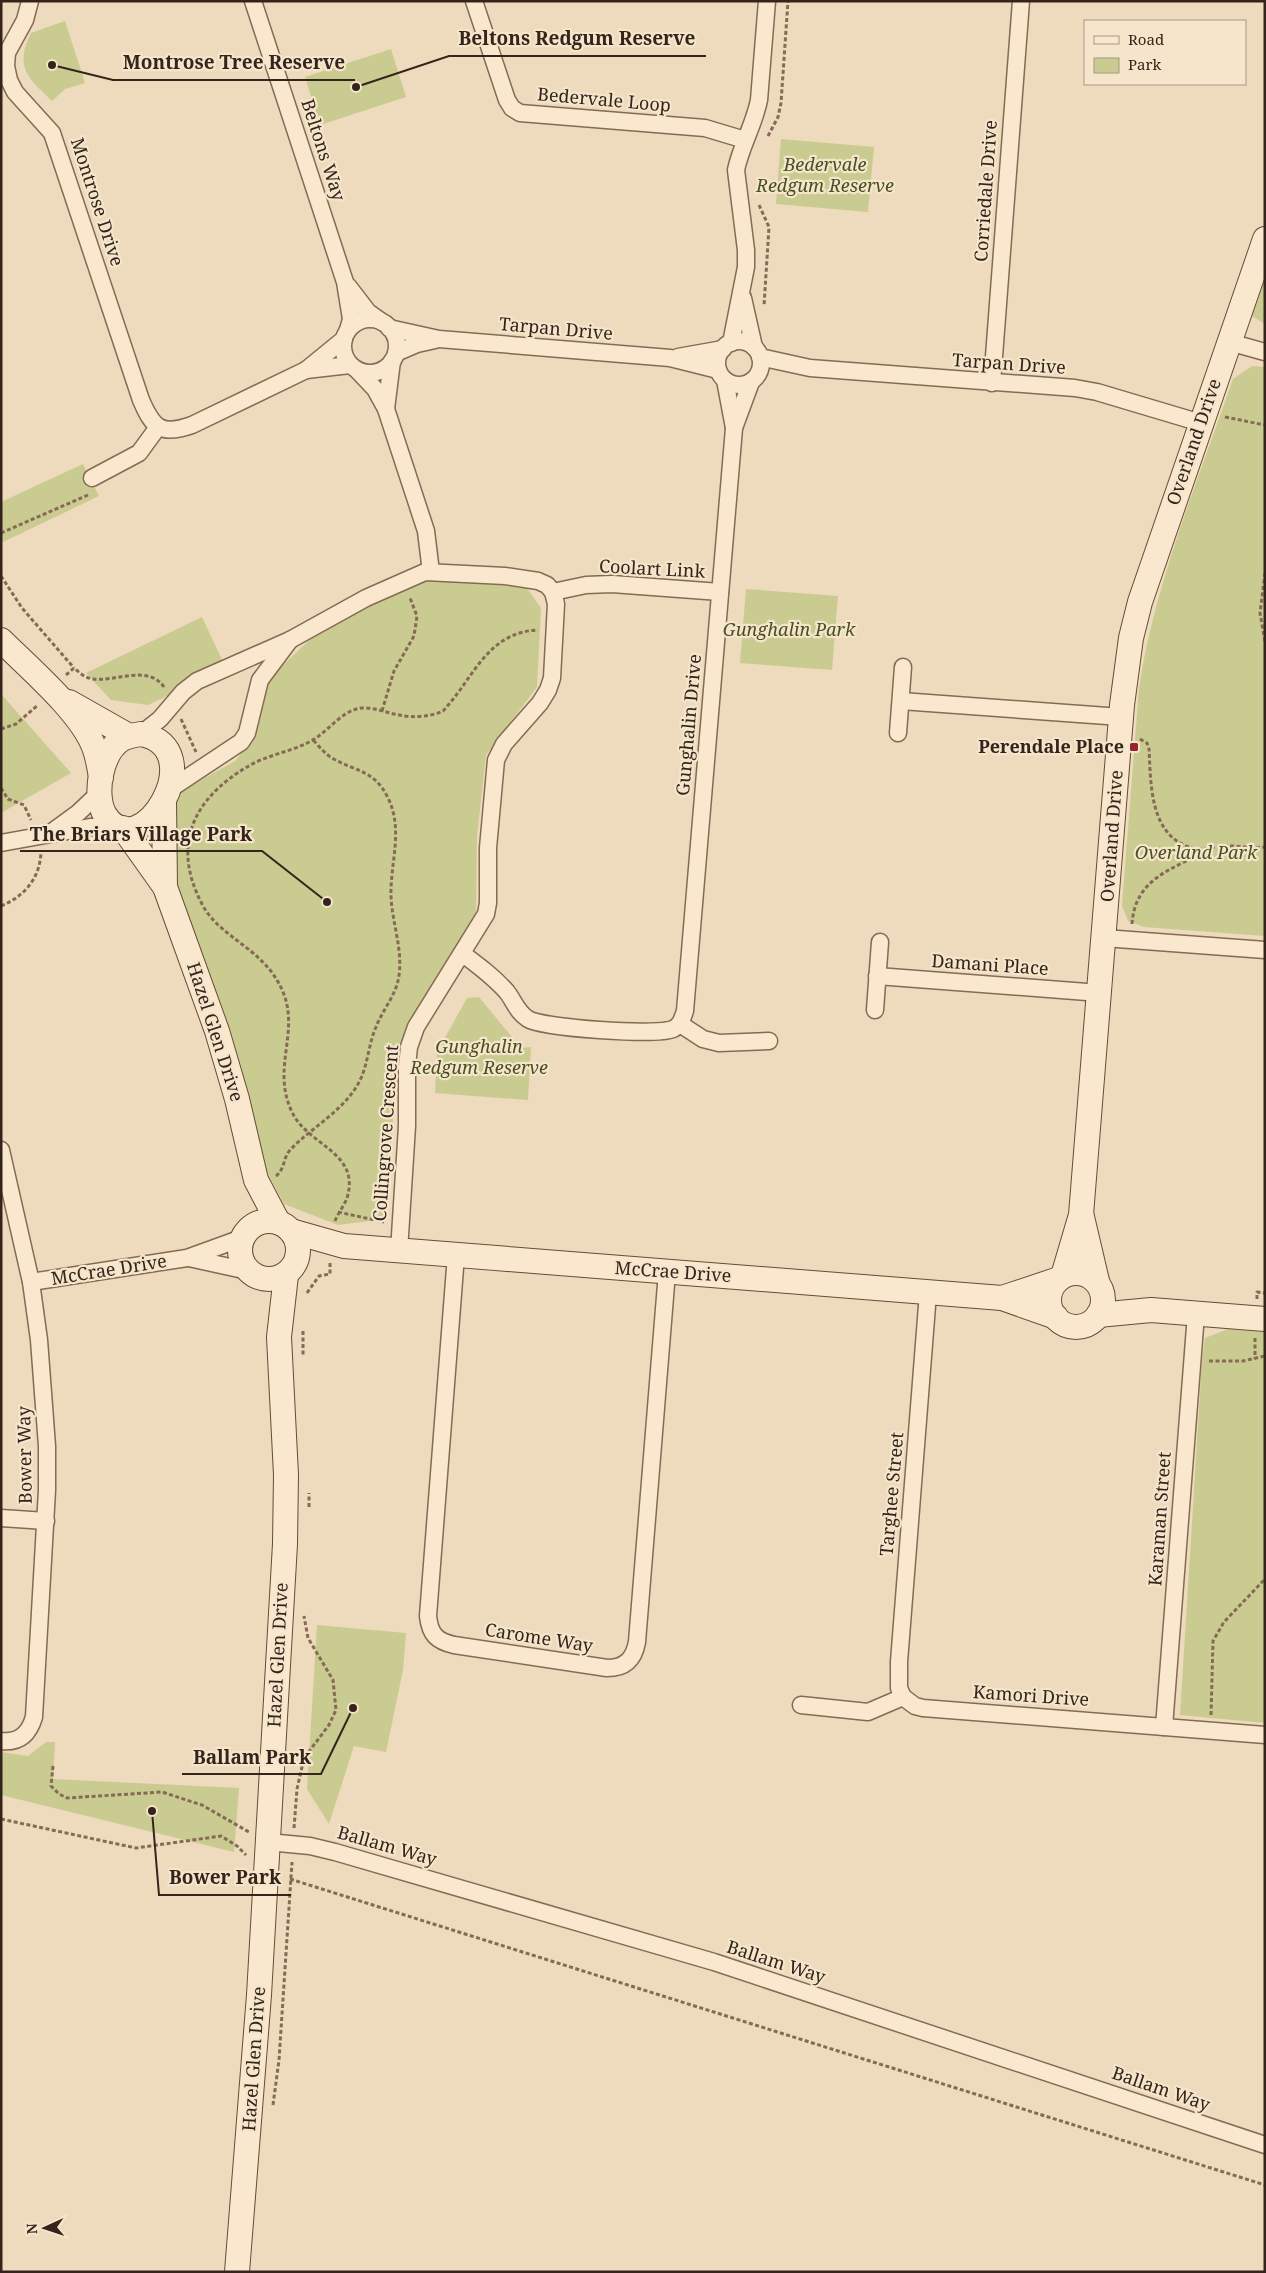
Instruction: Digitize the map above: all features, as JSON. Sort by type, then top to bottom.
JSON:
[{"type":"street","name":"Montrose Drive","points":[[30,1],[26,20],[7,53],[6,66],[9,80],[14,92],[52,133],[141,400],[148,416],[158,427]]},
{"type":"street","name":"Beltons Way","points":[[253,1],[345,282],[351,319],[346,335]]},
{"type":"street","name":"Bedervale Loop","points":[[474,1],[507,100],[512,108],[520,113],[705,128],[745,140]]},
{"type":"street","points":[[756,364],[738,385],[722,375],[719,355],[727,346],[742,294],[746,250],[736,170],[745,140],[756,115],[759,100],[767,1]]},
{"type":"street","name":"Corriedale Drive","points":[[992,383],[1021,1]]},
{"type":"street","name":"Overland Drive","points":[[1061,1277],[1081,1215],[1126,670],[1140,602],[1265,239]]},
{"type":"street","name":"Beltons Way","points":[[345,282],[368,312],[386,325]]},
{"type":"street","points":[[742,294],[756,364]]},
{"type":"street","points":[[92,486],[139,453],[158,427],[164,430],[180,429],[306,370],[346,335],[354,325],[367,320],[386,325],[394,335],[394,357],[388,382],[386,409]]},
{"type":"street","name":"Tarpan Drive","points":[[386,325],[439,339],[670,358],[722,375]]},
{"type":"street","points":[[346,335],[345,357],[375,389],[386,409],[426,531],[431,572]]},
{"type":"street","name":"Tarpan Drive","points":[[394,357],[417,344],[439,339]]},
{"type":"street","points":[[727,346],[743,342],[756,364]]},
{"type":"street","points":[[1229,342],[1265,352]]},
{"type":"street","name":"Tarpan Drive","points":[[670,358],[727,346]]},
{"type":"street","points":[[306,370],[354,368],[365,373],[381,371],[394,357]]},
{"type":"street","name":"Tarpan Drive","points":[[756,364],[1096,392],[1203,417]]},
{"type":"street","name":"Gunghalin Drive","points":[[680,1024],[685,1010],[734,428],[756,364]]},
{"type":"street","name":"Gunghalin Drive","points":[[722,375],[734,428]]},
{"type":"street","points":[[50,833],[78,814],[100,786],[112,750],[122,739],[135,735],[160,719],[183,692],[197,681],[290,640],[312,626],[404,580],[431,572],[522,578],[538,581],[553,592]]},
{"type":"street","name":"Coolart Link","points":[[553,592],[586,585],[612,584],[720,592]]},
{"type":"street","name":"Collingrove Crescent","points":[[399,1251],[407,1126],[409,1047],[416,1027],[484,921],[488,903],[488,848],[496,760],[504,744],[548,690],[552,678],[556,629],[556,604],[553,592]]},
{"type":"street","points":[[1,640],[57,695],[88,734],[94,748],[100,786],[100,807],[108,819],[120,827]]},
{"type":"street","points":[[165,796],[241,742],[247,733],[260,680],[290,640]]},
{"type":"street","points":[[898,733],[903,667]]},
{"type":"street","points":[[1,843],[50,833],[144,826],[150,822],[165,796],[172,762],[170,754],[158,740],[135,735],[57,695]]},
{"type":"street","points":[[901,701],[1120,727]]},
{"type":"street","name":"Hazel Glen Drive","points":[[165,796],[165,887]]},
{"type":"street","name":"Hazel Glen Drive","points":[[120,827],[165,887],[217,1031],[237,1099],[256,1180],[284,1227]]},
{"type":"street","points":[[1104,938],[1265,950]]},
{"type":"street","points":[[875,1010],[880,942]]},
{"type":"street","points":[[463,954],[487,971],[508,994],[522,1015],[531,1020],[578,1027],[653,1032],[672,1029],[680,1024],[703,1039],[719,1043],[769,1041]]},
{"type":"street","name":"Damani Place","points":[[877,976],[1100,993]]},
{"type":"street","name":"Bower Way","points":[[1,1150],[31,1282],[44,1394],[47,1464],[46,1521],[34,1717],[26,1734],[19,1740],[1,1741]]},
{"type":"street","name":"Hazel Glen Drive","points":[[247,1232],[256,1180]]},
{"type":"street","name":"Overland Drive","points":[[1081,1215],[1098,1284]]},
{"type":"street","points":[[269,1221],[284,1227],[298,1248],[290,1271],[278,1279],[254,1275],[240,1256],[247,1232],[269,1221]]},
{"type":"street","name":"McCrae Drive","points":[[284,1227],[335,1247],[1002,1298],[1056,1317]]},
{"type":"street","name":"McCrae Drive","points":[[31,1282],[187,1258],[247,1232]]},
{"type":"street","name":"McCrae Drive","points":[[290,1271],[335,1247]]},
{"type":"street","name":"Carome Way","points":[[456,1256],[428,1616],[431,1633],[442,1642],[454,1645],[607,1668],[616,1668],[628,1663],[635,1653],[637,1642],[667,1272]]},
{"type":"street","name":"McCrae Drive","points":[[187,1258],[254,1275]]},
{"type":"street","name":"Hazel Glen Drive","points":[[237,2272],[268,1842],[285,1534],[286,1475],[279,1337],[290,1271]]},
{"type":"street","points":[[1098,1284],[1103,1301],[1098,1316],[1091,1322],[1073,1326],[1056,1317],[1050,1302],[1050,1293],[1061,1277],[1081,1273],[1098,1284],[1151,1310]]},
{"type":"street","name":"Hazel Glen Drive","points":[[254,1275],[279,1337]]},
{"type":"street","name":"McCrae Drive","points":[[1002,1298],[1061,1277]]},
{"type":"street","name":"Targhee Street","points":[[903,1697],[899,1688],[898,1662],[928,1293]]},
{"type":"street","points":[[1098,1316],[1151,1310],[1265,1319]]},
{"type":"street","name":"Karaman Street","points":[[1164,1727],[1196,1314]]},
{"type":"street","points":[[1,1518],[46,1521]]},
{"type":"street","points":[[801,1705],[868,1712],[903,1697]]},
{"type":"street","name":"Kamori Drive","points":[[903,1697],[915,1706],[923,1708],[1265,1735]]},
{"type":"street","name":"Ballam Way","points":[[268,1842],[294,1843],[344,1854],[714,1962],[1265,2145]]},
{"type":"path","points":[[766,139],[778,117],[781,103],[788,1]]},
{"type":"path","points":[[758,202],[769,227],[764,314]]},
{"type":"path","points":[[1203,417],[1265,425]]},
{"type":"path","points":[[1,533],[92,486]]},
{"type":"path","points":[[1265,572],[1260,613],[1265,642]]},
{"type":"path","points":[[1,576],[22,608],[74,668]]},
{"type":"path","points":[[382,711],[394,671],[414,636],[417,626],[417,616],[404,580]]},
{"type":"path","points":[[306,1298],[308,1289],[319,1276],[330,1274],[335,1247],[332,1228],[348,1194],[348,1171],[336,1153],[308,1134],[292,1113],[283,1081],[282,1069],[289,1023],[288,1009],[283,992],[274,974],[255,953],[208,915],[191,879],[188,852],[194,819],[201,805],[215,790],[248,766],[313,740],[354,710],[363,708],[400,716],[434,715],[443,711],[480,661],[497,644],[511,635],[527,630],[556,629]]},
{"type":"path","points":[[1120,727],[1147,743],[1154,805],[1174,839],[1192,848],[1265,847]]},
{"type":"path","points":[[256,1180],[276,1176],[281,1171],[289,1151],[347,1099],[358,1085],[364,1073],[376,1027],[394,993],[399,977],[400,961],[391,892],[396,828],[387,796],[370,776],[333,758],[313,740]]},
{"type":"path","points":[[1130,940],[1132,913],[1142,890],[1170,869],[1213,848]]},
{"type":"path","points":[[338,1212],[368,1217],[400,1227]]},
{"type":"path","points":[[303,1326],[304,1365]]},
{"type":"path","points":[[1192,1361],[1243,1361],[1265,1356]]},
{"type":"path","points":[[309,1490],[309,1510]]},
{"type":"path","points":[[1211,1731],[1213,1642],[1224,1622],[1265,1579]]},
{"type":"path","points":[[272,2113],[279,2060],[297,1789],[304,1758],[329,1725],[336,1710],[333,1680],[308,1638],[303,1609]]},
{"type":"path","points":[[52,1766],[51,1786],[58,1794],[67,1798],[162,1792],[202,1805],[268,1842]]},
{"type":"path","points":[[1,1819],[136,1848],[221,1836],[237,1846],[258,1868],[266,1872],[1265,2184]]},
{"type":"green space","points":[[65,21],[85,83],[65,89],[52,101],[30,78],[26,71],[24,55],[31,33]]},
{"type":"green space","points":[[391,49],[406,97],[320,125],[305,77]]},
{"type":"green space","name":"Bedervale Redgum Reserve","points":[[781,139],[874,147],[868,212],[776,204]]},
{"type":"green space","points":[[1265,276],[1265,324],[1252,316]]},
{"type":"green space","name":"Overland Park","points":[[1252,366],[1265,367],[1265,936],[1144,927],[1128,921],[1122,906],[1139,688],[1146,648],[1179,532],[1233,379]]},
{"type":"green space","points":[[83,464],[99,496],[1,543],[1,502]]},
{"type":"green space","points":[[427,580],[526,587],[541,608],[537,687],[486,755],[477,836],[476,913],[399,1045],[385,1219],[338,1225],[284,1204],[256,1152],[174,890],[170,821],[180,792],[235,761],[254,737],[265,682],[321,629]]},
{"type":"green space","name":"Gunghalin Park","points":[[746,589],[838,596],[832,670],[740,663]]},
{"type":"green space","points":[[202,617],[223,662],[193,684],[148,705],[111,700],[86,673]]},
{"type":"green space","points":[[1,694],[71,773],[1,813]]},
{"type":"green space","name":"Gunghalin Redgum Reserve","points":[[479,997],[521,1048],[531,1047],[528,1100],[435,1093],[437,1052],[467,998]]},
{"type":"green space","points":[[1228,1329],[1265,1332],[1265,1723],[1180,1715],[1202,1361],[1205,1338]]},
{"type":"green space","points":[[317,1625],[406,1633],[403,1670],[386,1752],[354,1746],[329,1824],[307,1789]]},
{"type":"green space","points":[[46,1742],[55,1742],[53,1779],[239,1788],[234,1852],[1,1795],[1,1752],[28,1756]]},
{"type":"place","name":"Montrose Tree Reserve","points":[[52,65]]},
{"type":"place","name":"Beltons Redgum Reserve","points":[[356,87]]},
{"type":"place","name":"Perendale Place","points":[[1134,747]]},
{"type":"place","name":"The Briars Village Park","points":[[327,902]]},
{"type":"place","name":"Ballam Park","points":[[353,1708]]},
{"type":"place","name":"Bower Park","points":[[152,1811]]}]
